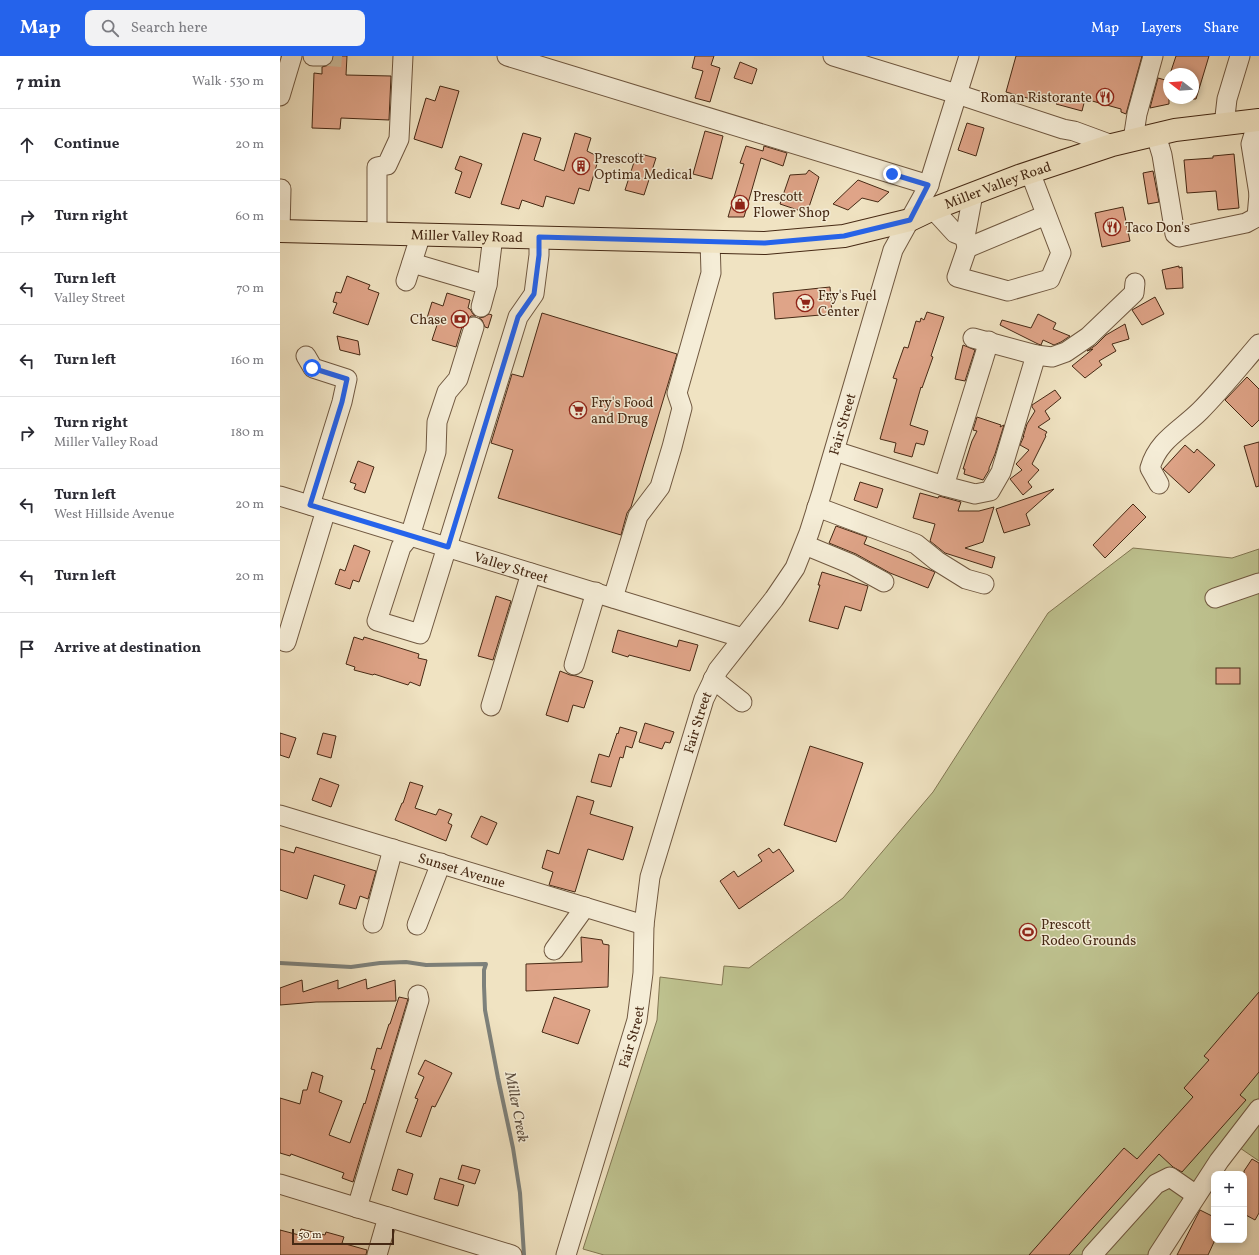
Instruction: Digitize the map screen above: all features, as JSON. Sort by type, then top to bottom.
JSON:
[{"type":"main road","name":"Miller Valley Road","points":[[280,231],[765,243],[844,236],[910,220],[933,209],[1030,172],[1112,145],[1175,130],[1258,121]]},
{"type":"street","points":[[280,96],[292,56]]},
{"type":"street","points":[[313,56],[323,56]]},
{"type":"street","points":[[377,233],[377,167],[387,165],[399,139],[404,56]]},
{"type":"street","points":[[507,56],[928,185]]},
{"type":"street","points":[[833,56],[957,94],[1063,129],[1074,131],[1112,145]]},
{"type":"street","name":"Fair Street","points":[[566,1255],[637,1020],[643,973],[644,925],[650,877],[704,699],[718,670],[774,599],[795,568],[805,545],[835,451],[893,250],[928,185],[969,56]]},
{"type":"street","points":[[1133,140],[1137,114],[1153,56]]},
{"type":"street","points":[[1224,125],[1228,98],[1240,56]]},
{"type":"street","points":[[1156,135],[1162,155],[1175,234],[1179,237],[1246,223],[1257,217],[1259,194],[1251,144],[1258,121]]},
{"type":"street","points":[[973,194],[966,242],[957,277],[1008,291],[1050,279],[1061,253],[1030,172]]},
{"type":"street","points":[[280,231],[281,189]]},
{"type":"street","points":[[933,209],[955,233],[966,242]]},
{"type":"street","points":[[966,242],[1046,215]]},
{"type":"street","points":[[406,281],[421,234]]},
{"type":"street","points":[[481,307],[486,285],[493,236]]},
{"type":"street","points":[[474,327],[458,378],[447,392],[437,422],[436,452],[410,536],[401,547],[377,621],[420,634],[518,317],[534,294],[539,255],[539,237]]},
{"type":"street","points":[[574,666],[638,516],[660,487],[682,408],[677,394],[711,273],[710,241]]},
{"type":"street","points":[[412,263],[486,285]]},
{"type":"street","points":[[944,486],[981,340],[1052,358],[1066,352],[1088,337],[1134,293],[1135,282]]},
{"type":"street","points":[[1159,484],[1150,468],[1153,457],[1166,439],[1200,411],[1259,344]]},
{"type":"street","points":[[835,451],[944,486],[975,494],[990,491],[1001,472],[1036,355]]},
{"type":"street","points":[[286,642],[347,379],[312,368],[306,356]]},
{"type":"street","name":"Valley Street","points":[[280,496],[743,638]]},
{"type":"street","points":[[817,507],[916,544],[938,561],[966,579],[984,584]]},
{"type":"street","points":[[805,545],[851,564],[884,582]]},
{"type":"street","points":[[491,706],[531,573]]},
{"type":"street","points":[[1214,598],[1259,583]]},
{"type":"street","points":[[713,679],[742,702]]},
{"type":"street","name":"Sunset Avenue","points":[[280,815],[644,925]]},
{"type":"street","points":[[373,923],[393,849]]},
{"type":"street","points":[[417,925],[441,863]]},
{"type":"street","points":[[554,950],[585,907]]},
{"type":"street","points":[[357,1208],[419,1000],[418,995]]},
{"type":"street","points":[[1158,1255],[1219,1161],[1259,1109]]},
{"type":"street","points":[[1092,1255],[1156,1184],[1170,1177],[1196,1195]]},
{"type":"street","points":[[280,1184],[512,1255]]},
{"type":"street","points":[[376,1255],[388,1217]]},
{"type":"green space","name":"Prescott Rodeo Grounds","points":[[1133,548],[1232,558],[1259,549],[1259,1161],[1240,1148],[1223,1171],[1211,1171],[1211,1189],[1168,1255],[604,1255],[583,1249],[657,1020],[660,977],[722,985],[724,966],[749,968],[843,898],[933,792],[1048,613]]},
{"type":"building","points":[[334,56],[347,56],[346,75],[391,76],[389,120],[341,118],[340,129],[312,128],[314,73],[322,74],[322,67],[329,65],[333,61]]},
{"type":"building","points":[[695,56],[714,56],[711,65],[720,68],[710,102],[695,98],[703,71],[692,68]]},
{"type":"building","points":[[1016,56],[1142,56],[1126,114],[1121,112],[1121,109],[1085,99],[1082,111],[1032,96],[1031,99],[1006,92]]},
{"type":"building","points":[[1176,56],[1209,56],[1199,89],[1199,68],[1172,68]]},
{"type":"building","points":[[740,62],[757,69],[752,84],[734,78]]},
{"type":"building","points":[[1158,78],[1163,79],[1163,104],[1169,104],[1150,108]]},
{"type":"building","points":[[440,86],[459,91],[442,148],[414,139],[426,98],[435,101]]},
{"type":"building","points":[[967,123],[984,128],[976,156],[958,150]]},
{"type":"building","points":[[705,131],[723,136],[712,179],[693,174]]},
{"type":"building","points":[[523,133],[541,138],[534,160],[564,171],[575,133],[591,138],[587,151],[599,157],[589,191],[579,188],[574,204],[546,196],[543,207],[522,200],[519,209],[501,204]]},
{"type":"building","points":[[746,146],[763,151],[764,146],[787,153],[783,166],[761,158],[744,217],[728,217],[744,164],[740,163]]},
{"type":"building","points":[[637,153],[656,158],[644,195],[625,190]]},
{"type":"building","points":[[1234,154],[1239,208],[1218,210],[1216,191],[1187,193],[1184,160],[1213,158],[1213,156]]},
{"type":"building","points":[[460,156],[482,164],[470,198],[455,193],[462,172],[455,169]]},
{"type":"building","points":[[809,170],[819,177],[807,213],[780,204],[790,175],[806,174]]},
{"type":"building","points":[[1153,171],[1159,202],[1148,204],[1143,173]]},
{"type":"building","points":[[858,180],[889,192],[878,202],[862,198],[848,210],[833,204]]},
{"type":"building","name":"Taco Don's","points":[[1123,207],[1130,241],[1102,247],[1095,213]]},
{"type":"building","points":[[1179,266],[1179,268],[1182,267],[1183,288],[1166,289],[1162,270]]},
{"type":"building","points":[[347,276],[370,285],[368,289],[379,293],[368,325],[333,313],[337,303],[333,302],[336,292],[341,293]]},
{"type":"building","name":"Fry's Fuel Center","points":[[830,287],[832,314],[775,319],[773,293]]},
{"type":"building","name":"Chase","points":[[447,293],[470,300],[468,308],[476,316],[471,316],[465,321],[464,320],[456,347],[432,340],[438,322],[427,318],[432,302],[443,306]]},
{"type":"building","points":[[1155,297],[1164,314],[1142,325],[1132,310]]},
{"type":"building","points":[[927,312],[944,317],[931,356],[933,357],[922,388],[921,387],[910,425],[928,431],[924,445],[916,443],[912,457],[894,452],[896,443],[880,439],[897,379],[893,378],[904,347],[908,348],[916,321],[920,322],[921,318],[924,320]]},
{"type":"building","name":"Fry's Food and Drug","points":[[542,313],[677,354],[631,507],[627,513],[621,535],[498,498],[513,450],[491,443],[512,374],[523,377]]},
{"type":"building","points":[[489,314],[492,315],[488,328],[485,327],[482,320],[479,318]]},
{"type":"building","points":[[1038,314],[1056,323],[1053,329],[1070,336],[1054,345],[1043,340],[1041,345],[1000,325],[1002,320],[1031,328]]},
{"type":"building","points":[[1125,324],[1129,339],[1112,344],[1116,351],[1099,361],[1102,365],[1085,378],[1072,366],[1093,349],[1087,351],[1096,345],[1106,335]]},
{"type":"building","points":[[337,336],[358,341],[360,355],[340,350]]},
{"type":"building","points":[[963,345],[975,350],[965,381],[955,379]]},
{"type":"building","points":[[1247,377],[1259,389],[1259,420],[1252,427],[1225,400]]},
{"type":"building","points":[[1055,390],[1061,398],[1045,411],[1050,419],[1038,427],[1047,432],[1032,464],[1039,470],[1028,482],[1032,487],[1023,495],[1010,479],[1022,470],[1016,464],[1029,450],[1020,445],[1027,424],[1035,411],[1032,405]]},
{"type":"building","points":[[977,417],[1001,425],[1000,427],[1004,425],[989,470],[983,480],[964,474],[965,469],[963,469],[972,441],[977,431],[973,430]]},
{"type":"building","points":[[1259,442],[1259,486],[1256,487],[1244,446]]},
{"type":"building","points":[[1185,445],[1194,453],[1197,449],[1215,465],[1189,493],[1163,469]]},
{"type":"building","points":[[358,461],[374,467],[365,493],[354,489],[356,484],[350,482]]},
{"type":"building","points":[[860,482],[883,489],[877,508],[854,500]]},
{"type":"building","points":[[1054,489],[1026,514],[1030,525],[1004,533],[996,509]]},
{"type":"building","points":[[920,493],[961,502],[958,511],[979,511],[994,507],[983,542],[965,548],[995,557],[992,568],[945,553],[930,541],[935,524],[913,518]]},
{"type":"building","points":[[1133,504],[1146,517],[1105,558],[1093,545]]},
{"type":"building","points":[[836,526],[867,537],[864,544],[935,572],[928,588],[890,573],[856,554],[829,543]]},
{"type":"building","points":[[354,545],[370,551],[359,582],[353,580],[350,589],[335,584],[340,569],[345,571]]},
{"type":"building","points":[[822,572],[868,586],[861,611],[845,606],[838,629],[809,621],[820,585],[818,585]]},
{"type":"building","points":[[496,596],[511,601],[493,660],[478,656]]},
{"type":"building","points":[[618,630],[677,647],[679,640],[698,645],[690,671],[612,652]]},
{"type":"building","points":[[354,637],[363,640],[364,637],[419,654],[418,658],[427,660],[420,686],[410,682],[408,685],[374,674],[354,670],[355,667],[346,664]]},
{"type":"building","points":[[1216,668],[1240,668],[1240,684],[1216,684]]},
{"type":"building","points":[[560,671],[593,681],[584,708],[573,705],[568,722],[546,715]]},
{"type":"building","points":[[645,723],[674,732],[670,743],[665,742],[662,749],[639,742]]},
{"type":"building","points":[[620,727],[637,732],[632,748],[626,746],[623,758],[620,757],[611,787],[591,782],[599,754],[609,757]]},
{"type":"building","points":[[280,733],[296,738],[289,758],[280,755]]},
{"type":"building","points":[[323,733],[336,736],[331,758],[317,754]]},
{"type":"building","points":[[810,746],[863,763],[836,842],[784,825]]},
{"type":"building","points":[[320,778],[339,785],[331,807],[312,800]]},
{"type":"building","points":[[410,782],[423,786],[415,808],[436,815],[439,809],[452,814],[448,823],[452,825],[446,841],[395,820]]},
{"type":"building","points":[[577,796],[594,801],[590,814],[633,827],[623,860],[588,849],[575,892],[549,885],[553,872],[542,868],[547,850],[559,854]]},
{"type":"building","points":[[481,816],[497,823],[487,845],[471,837]]},
{"type":"building","points":[[296,847],[376,871],[368,899],[360,896],[356,909],[339,904],[345,885],[314,875],[307,899],[280,890],[280,849],[294,853]]},
{"type":"building","points":[[769,848],[773,853],[779,849],[794,871],[739,909],[720,881],[734,871],[738,877],[762,861],[758,855]]},
{"type":"building","points":[[581,937],[602,940],[603,944],[609,945],[608,987],[526,991],[526,964],[582,962]]},
{"type":"building","points":[[366,979],[367,989],[395,980],[396,1001],[316,1002],[280,1005],[280,988],[302,980],[303,992],[338,980],[338,989]]},
{"type":"building","points":[[1259,992],[1259,1072],[1240,1095],[1246,1100],[1182,1172],[1173,1167],[1159,1154],[1069,1255],[1029,1255],[1124,1148],[1137,1159],[1193,1097],[1184,1088],[1209,1060],[1204,1056]]},
{"type":"building","points":[[399,997],[408,999],[353,1182],[342,1178],[344,1173],[291,1154],[290,1156],[280,1153],[280,1098],[300,1104],[303,1090],[307,1090],[312,1072],[323,1076],[319,1092],[342,1101],[329,1135],[350,1143],[364,1103],[365,1104],[375,1070],[371,1069],[377,1048],[381,1049]]},
{"type":"building","points":[[554,997],[590,1010],[578,1044],[542,1032]]},
{"type":"building","points":[[425,1060],[452,1073],[435,1107],[432,1106],[421,1137],[406,1132],[418,1099],[415,1098],[424,1077],[418,1074]]},
{"type":"building","points":[[1252,1159],[1259,1163],[1259,1213],[1255,1220],[1247,1216],[1247,1171],[1244,1171]]},
{"type":"building","points":[[462,1165],[480,1170],[475,1184],[458,1179]]},
{"type":"building","points":[[398,1169],[413,1174],[407,1195],[392,1190]]},
{"type":"building","points":[[440,1178],[464,1185],[458,1206],[434,1199]]},
{"type":"building","points":[[1200,1210],[1211,1216],[1211,1243],[1214,1243],[1208,1255],[1177,1255]]},
{"type":"building","points":[[301,1229],[325,1235],[326,1232],[344,1237],[342,1243],[367,1250],[366,1255],[280,1255],[280,1230],[299,1235]]},
{"type":"waterway","name":"Miller Creek","points":[[280,963],[351,967],[380,963],[406,962],[426,965],[486,964],[484,970],[485,1010],[513,1148],[520,1193],[524,1255]]},
{"type":"tunnel","points":[[323,56],[347,58]]},
{"type":"place","name":"Roman Ristorante","points":[[1105,97]]},
{"type":"place","name":"Prescott Optima Medical","points":[[581,166]]},
{"type":"place","name":"Prescott Flower Shop","points":[[740,204]]},
{"type":"place","name":"Taco Don's","points":[[1112,227]]},
{"type":"place","name":"Fry's Fuel Center","points":[[805,303]]},
{"type":"place","name":"Chase","points":[[460,319]]},
{"type":"place","name":"Fry's Food and Drug","points":[[578,410]]},
{"type":"place","name":"Prescott Rodeo Grounds","points":[[1028,932]]},
{"type":"route","points":[[312,368],[347,379],[342,402],[310,505],[448,547],[518,317],[534,294],[539,255],[539,237],[765,243],[844,236],[910,220],[928,185],[892,174]]}]
